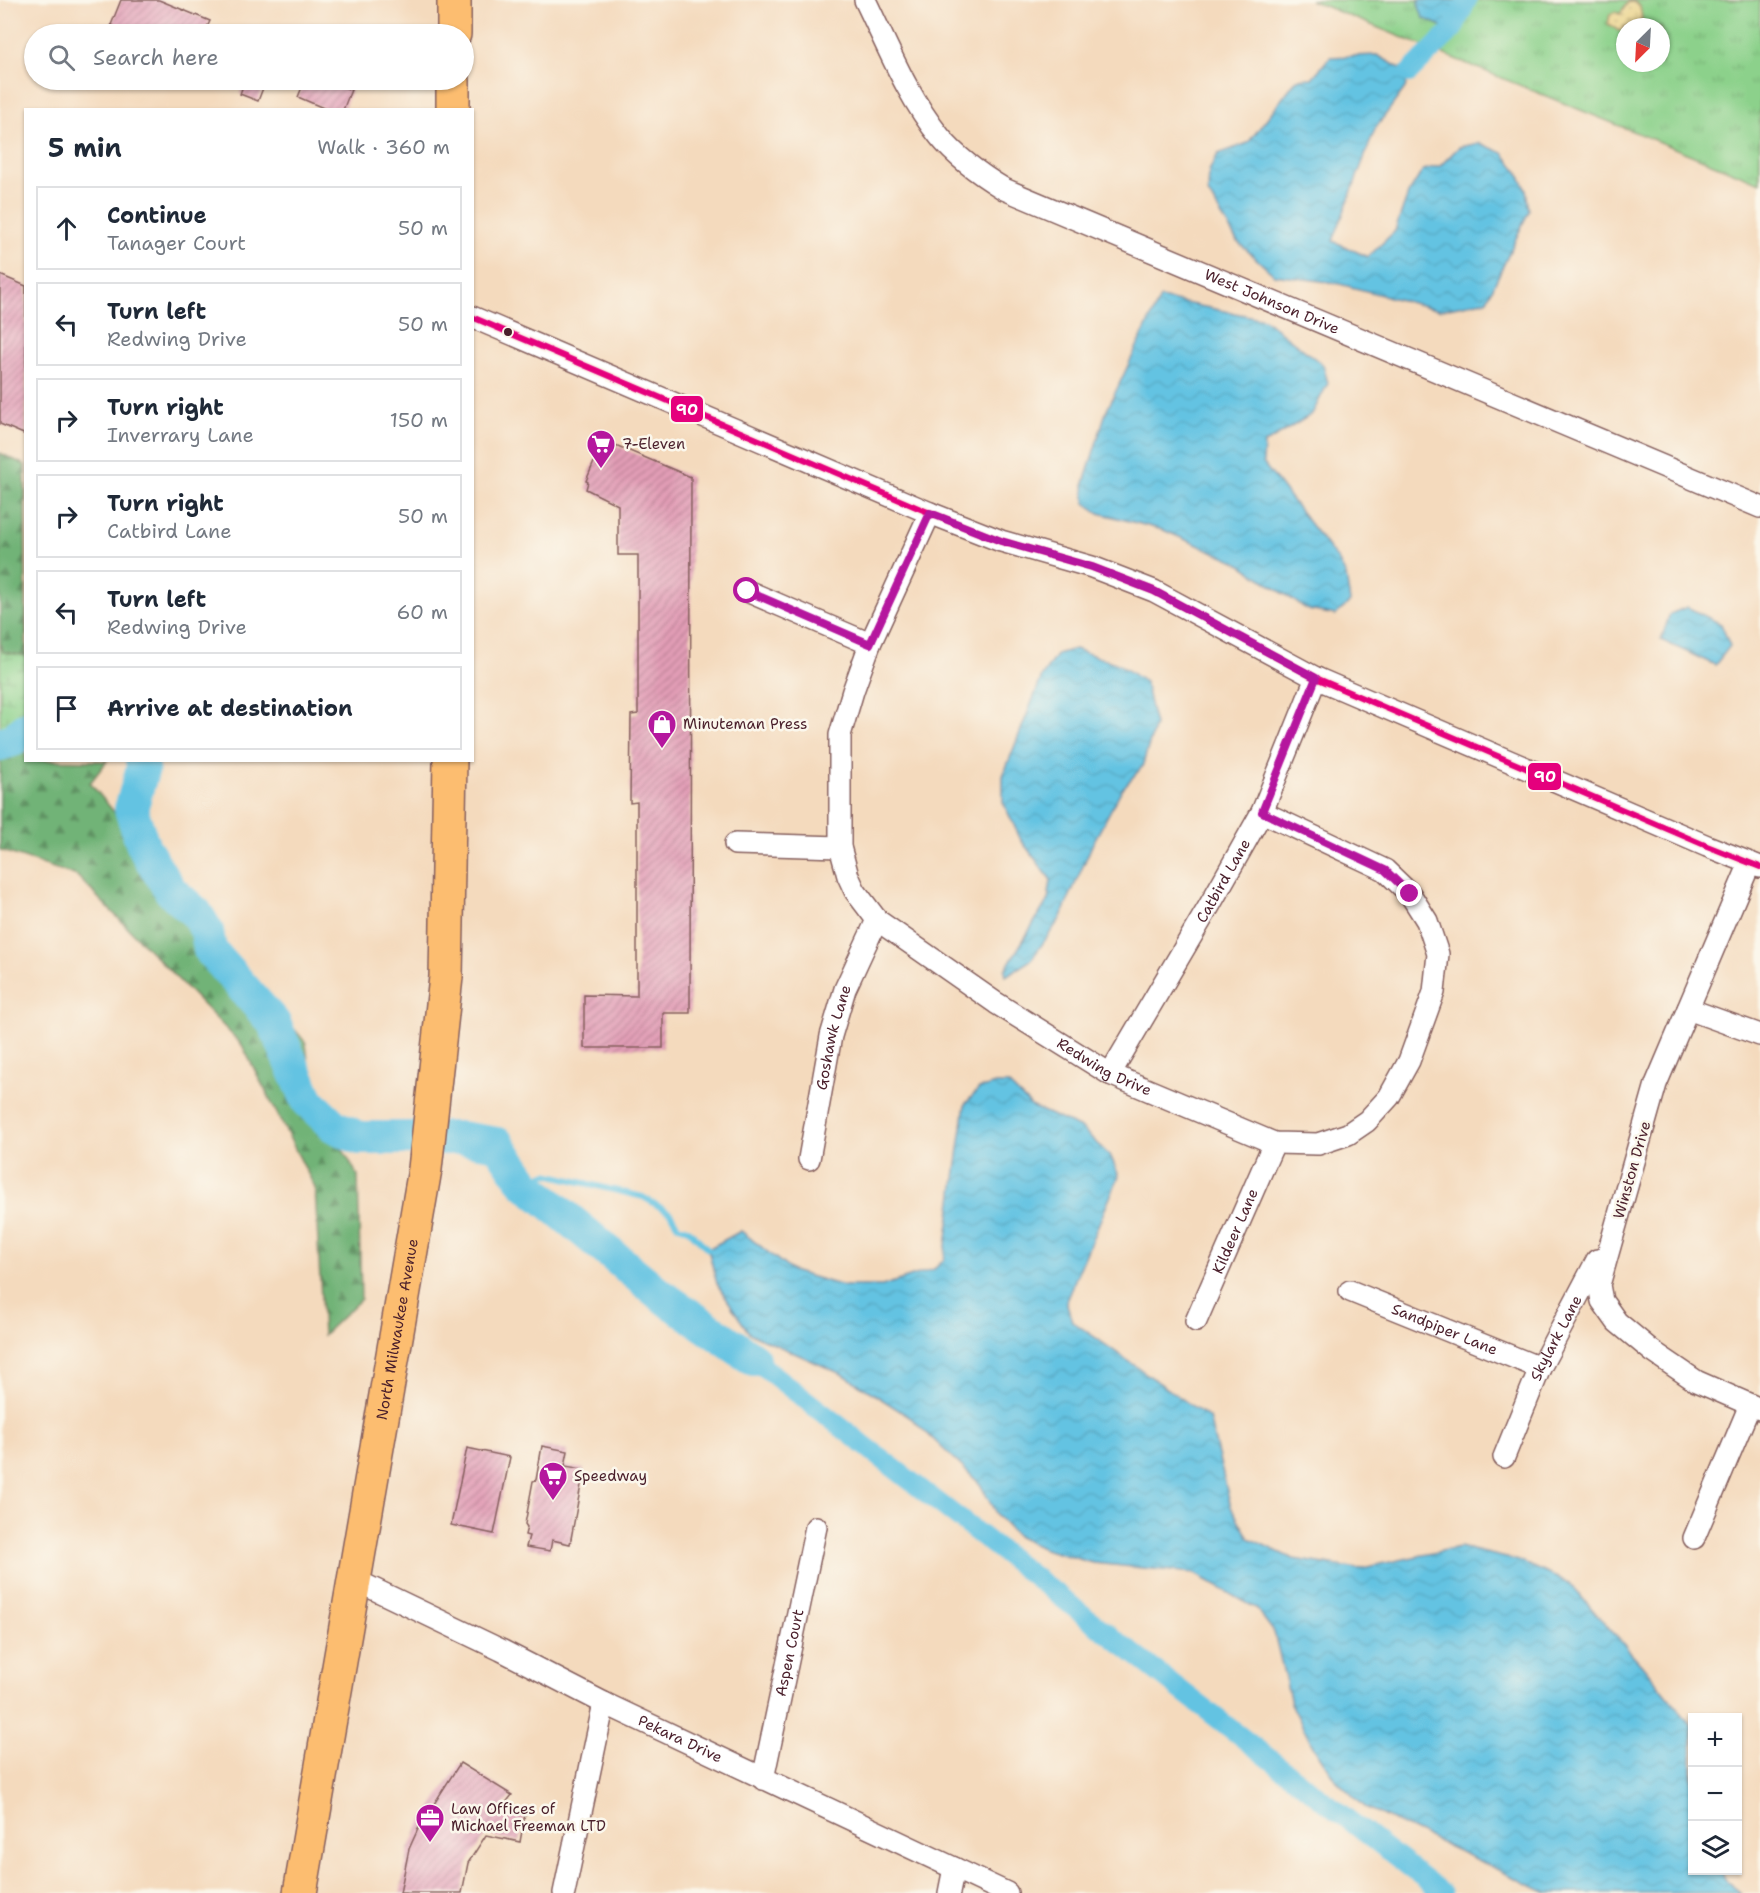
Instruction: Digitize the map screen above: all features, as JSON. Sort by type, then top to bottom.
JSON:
[{"type":"main road","points":[[454,0],[454,24]]},
{"type":"main road","points":[[453,90],[453,108]]},
{"type":"main road","name":"North Milwaukee Avenue","points":[[300,1893],[425,1169],[446,977],[450,762]]},
{"type":"street","name":"West Johnson Drive","points":[[866,0],[913,99],[941,138],[976,172],[1004,189],[1760,507]]},
{"type":"street","points":[[474,318],[930,513],[1001,541],[1092,567],[1154,591],[1316,678],[1696,842],[1755,865]]},
{"type":"street","name":"Redwing Drive","points":[[930,513],[870,644],[840,735],[840,847],[855,891],[877,920],[996,1004],[1110,1074],[1274,1143],[1318,1144],[1348,1134],[1367,1120],[1389,1097],[1409,1061],[1434,992],[1438,954],[1427,921],[1410,894],[1385,870],[1262,812]]},
{"type":"street","points":[[747,591],[870,644]]},
{"type":"street","name":"Catbird Lane","points":[[1110,1074],[1262,812],[1316,678]]},
{"type":"street","points":[[735,844],[840,847]]},
{"type":"street","name":"Winston Drive","points":[[1755,865],[1656,1084],[1599,1285],[1602,1301],[1617,1322],[1652,1351],[1696,1381],[1755,1407]]},
{"type":"street","name":"Goshawk Lane","points":[[810,1159],[831,1036],[845,989],[877,920]]},
{"type":"street","points":[[1688,1009],[1760,1035]]},
{"type":"street","name":"Kildeer Lane","points":[[1196,1321],[1274,1143]]},
{"type":"street","name":"Skylark Lane","points":[[1504,1457],[1540,1368],[1617,1222]]},
{"type":"street","name":"Sandpiper Lane","points":[[1350,1291],[1540,1368]]},
{"type":"street","points":[[1694,1538],[1755,1407]]},
{"type":"street","name":"Aspen Court","points":[[762,1779],[816,1527]]},
{"type":"street","name":"Pekara Drive","points":[[355,1580],[762,1779],[1007,1893]]},
{"type":"street","points":[[564,1893],[604,1703]]},
{"type":"street","points":[[949,1893],[954,1868]]},
{"type":"green space","points":[[1310,0],[1760,0],[1760,183]]},
{"type":"green space","points":[[0,453],[24,465],[24,656],[3,652],[0,642]]},
{"type":"green space","points":[[0,642],[3,652],[24,656],[24,718],[0,730]]},
{"type":"green space","points":[[24,746],[24,762],[106,762],[90,783],[306,1043],[312,1096],[358,1176],[361,1299],[323,1335],[315,1188],[242,1045],[77,876],[0,850],[0,752]]},
{"type":"sand","points":[[1628,2],[1634,2],[1640,6],[1642,18],[1616,18],[1616,29],[1608,24],[1610,14],[1615,12],[1620,14]]},
{"type":"water","points":[[1420,0],[1463,0],[1443,27],[1423,18],[1418,4]]},
{"type":"water","points":[[1377,55],[1409,73],[1405,88],[1375,129],[1333,241],[1368,257],[1395,231],[1408,194],[1423,170],[1440,166],[1459,147],[1480,143],[1503,153],[1518,172],[1526,189],[1529,211],[1487,300],[1439,310],[1336,283],[1274,275],[1237,241],[1208,193],[1209,171],[1218,154],[1248,143],[1297,79],[1312,78],[1330,57]]},
{"type":"water","points":[[1160,298],[1264,319],[1323,365],[1328,383],[1312,414],[1264,444],[1263,463],[1338,560],[1346,575],[1350,602],[1336,615],[1308,610],[1235,561],[1163,530],[1099,513],[1085,503],[1084,483],[1106,412]]},
{"type":"water","points":[[1687,607],[1721,624],[1730,646],[1715,665],[1661,640],[1670,614]]},
{"type":"water","points":[[1075,649],[1118,664],[1145,682],[1155,725],[1142,767],[1122,789],[1093,843],[1060,919],[1031,960],[1006,976],[1005,970],[1048,900],[1051,880],[1021,840],[1003,802],[1003,776],[1042,676],[1057,654]]},
{"type":"water","points":[[995,1084],[1008,1084],[1031,1106],[1081,1128],[1111,1157],[1119,1176],[1066,1301],[1072,1321],[1209,1418],[1231,1507],[1249,1538],[1293,1559],[1358,1569],[1460,1547],[1519,1561],[1569,1583],[1688,1721],[1688,1875],[1722,1875],[1724,1879],[1741,1893],[1547,1893],[1365,1807],[1334,1778],[1311,1743],[1291,1703],[1274,1632],[1256,1608],[1193,1573],[1093,1563],[1044,1549],[1018,1537],[997,1515],[980,1484],[911,1418],[846,1376],[749,1333],[717,1284],[708,1249],[741,1231],[792,1271],[843,1286],[882,1286],[934,1269],[944,1260],[965,1104],[979,1089]]},
{"type":"building","points":[[121,0],[159,0],[210,21],[209,24],[111,24]]},
{"type":"building","points":[[241,90],[262,90],[258,101],[240,94]]},
{"type":"building","points":[[301,90],[351,90],[344,108],[323,108],[298,97]]},
{"type":"building","points":[[0,275],[24,285],[24,434],[0,424]]},
{"type":"building","points":[[606,441],[691,477],[690,1013],[663,1013],[663,1048],[584,1048],[584,995],[637,996],[637,802],[630,803],[631,715],[638,714],[638,555],[618,555],[618,505],[586,489],[588,482],[586,481],[600,448],[603,449]]},
{"type":"building","name":"Speedway","points":[[542,1446],[568,1451],[565,1466],[584,1469],[570,1544],[552,1540],[550,1551],[526,1547],[529,1536],[525,1535],[533,1481],[536,1480]]},
{"type":"building","points":[[467,1448],[510,1457],[494,1534],[451,1525]]},
{"type":"building","points":[[460,1763],[512,1795],[501,1809],[525,1814],[520,1842],[486,1835],[468,1863],[462,1893],[400,1893],[409,1849],[418,1829]]},
{"type":"waterway","points":[[1409,73],[1453,29],[1467,0]]},
{"type":"waterway","points":[[0,744],[13,740],[24,730]]},
{"type":"waterway","points":[[142,762],[143,768],[131,809],[144,848],[171,891],[196,913],[207,931],[210,950],[274,1023],[308,1101],[334,1126],[359,1138],[461,1138],[498,1144],[525,1183],[662,1296],[753,1359]]},
{"type":"waterway","points":[[525,1183],[547,1174],[643,1197],[670,1213],[678,1226],[688,1229],[708,1249]]},
{"type":"waterway","points":[[753,1359],[1443,1893]]},
{"type":"transit line","name":"90","points":[[474,318],[930,513],[1001,541],[1092,567],[1154,591],[1316,678],[1760,867]]},
{"type":"place","name":"7-Eleven","points":[[601,470]]},
{"type":"place","name":"Minuteman Press","points":[[662,750]]},
{"type":"place","name":"Speedway","points":[[553,1502]]},
{"type":"place","name":"Law Offices of Michael Freeman LTD","points":[[430,1844]]},
{"type":"route","points":[[747,591],[870,644],[930,513],[1001,541],[1092,567],[1154,591],[1316,678],[1262,812],[1385,870],[1410,894]]}]
